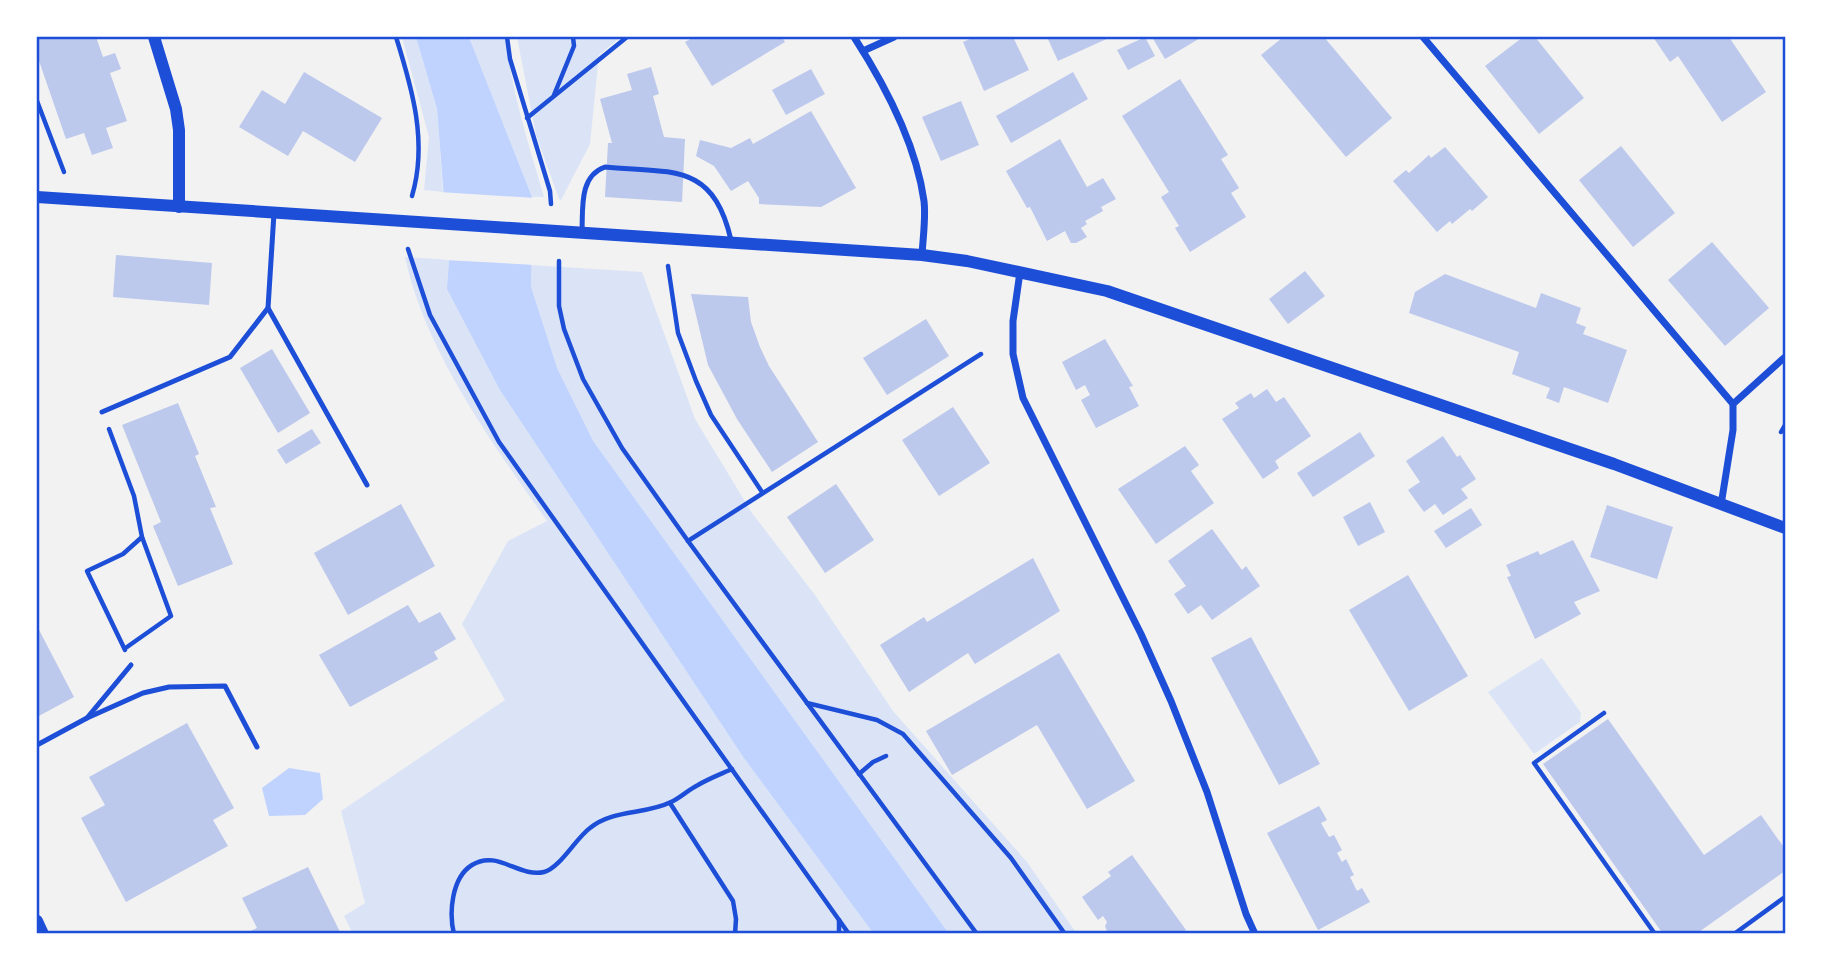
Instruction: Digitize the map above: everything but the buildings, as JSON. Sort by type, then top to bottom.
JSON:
[{"type":"street","points":[[154,37],[176,109],[179,130],[179,207]]},
{"type":"street","points":[[854,37],[888,98],[914,159],[924,202],[922,255]]},
{"type":"street","points":[[863,51],[894,37]]},
{"type":"street","points":[[1423,37],[1733,404],[1734,430],[1721,505]]},
{"type":"street","points":[[37,197],[922,255],[1020,272],[1107,291],[1614,464],[1785,528]]},
{"type":"street","points":[[1020,272],[1013,321],[1013,343],[1023,398],[1135,622],[1171,701],[1207,792],[1255,934]]},
{"type":"street","points":[[1733,404],[1785,357]]},
{"type":"street","points":[[37,922],[43,934]]},
{"type":"lane","points":[[582,233],[585,187],[595,171],[605,167],[684,173],[704,186],[720,204],[732,243]]},
{"type":"lane","points":[[274,213],[268,308],[367,485]]},
{"type":"lane","points":[[102,412],[230,357],[268,308]]},
{"type":"lane","points":[[87,718],[131,665]]},
{"type":"lane","points":[[37,745],[87,718],[143,693],[169,687],[225,686],[257,747]]},
{"type":"path","points":[[396,37],[410,82],[418,124],[412,195]]},
{"type":"path","points":[[507,37],[510,59],[550,191],[551,204]]},
{"type":"path","points":[[553,95],[574,46],[573,37]]},
{"type":"path","points":[[527,118],[627,37]]},
{"type":"path","points":[[37,102],[64,172]]},
{"type":"path","points":[[408,250],[430,315],[499,442],[849,934]]},
{"type":"path","points":[[559,261],[559,306],[564,329],[583,379],[622,448],[977,934]]},
{"type":"path","points":[[668,266],[678,333],[696,381],[711,415],[762,492]]},
{"type":"path","points":[[688,541],[981,354]]},
{"type":"path","points":[[102,412],[134,496],[142,537],[171,616],[125,648]]},
{"type":"path","points":[[1781,432],[1785,425]]},
{"type":"path","points":[[131,665],[87,571],[123,554],[142,537]]},
{"type":"path","points":[[806,702],[877,720],[903,734],[1011,858],[1065,934]]},
{"type":"path","points":[[1604,713],[1534,763],[1655,934]]},
{"type":"path","points":[[859,774],[873,762],[886,756]]},
{"type":"path","points":[[454,934],[450,915],[458,882],[469,866],[484,860],[503,862],[528,872],[544,872],[555,865],[587,829],[604,818],[670,803],[697,785],[732,769]]},
{"type":"path","points":[[670,803],[733,901],[735,934]]},
{"type":"path","points":[[1734,934],[1785,897]]},
{"type":"path","points":[[839,920],[839,934]]},
{"type":"shaded area","points":[[402,37],[416,37],[437,109],[443,192],[424,190],[429,137]]},
{"type":"shaded area","points":[[469,37],[506,37],[516,98],[544,197],[532,197]]},
{"type":"shaded area","points":[[517,37],[621,37],[599,55],[590,144],[561,200],[536,135]]},
{"type":"shaded area","points":[[405,257],[642,272],[695,419],[752,513],[815,595],[893,711],[1027,862],[1077,934],[353,934],[344,916],[365,903],[341,811],[505,700],[462,624],[508,541],[547,521],[483,428],[444,361],[428,327]]},
{"type":"shaded area","points":[[1542,658],[1581,713],[1580,722],[1534,754],[1488,692]]},
{"type":"water","points":[[416,37],[469,37],[532,197],[531,287],[557,368],[593,441],[949,934],[874,934],[744,758],[500,390],[447,289],[449,263],[437,109]]},
{"type":"water","points":[[289,768],[320,773],[323,799],[305,815],[269,816],[262,788]]},
{"type":"pier","points":[[439,192],[535,198],[535,265],[445,260]]}]
